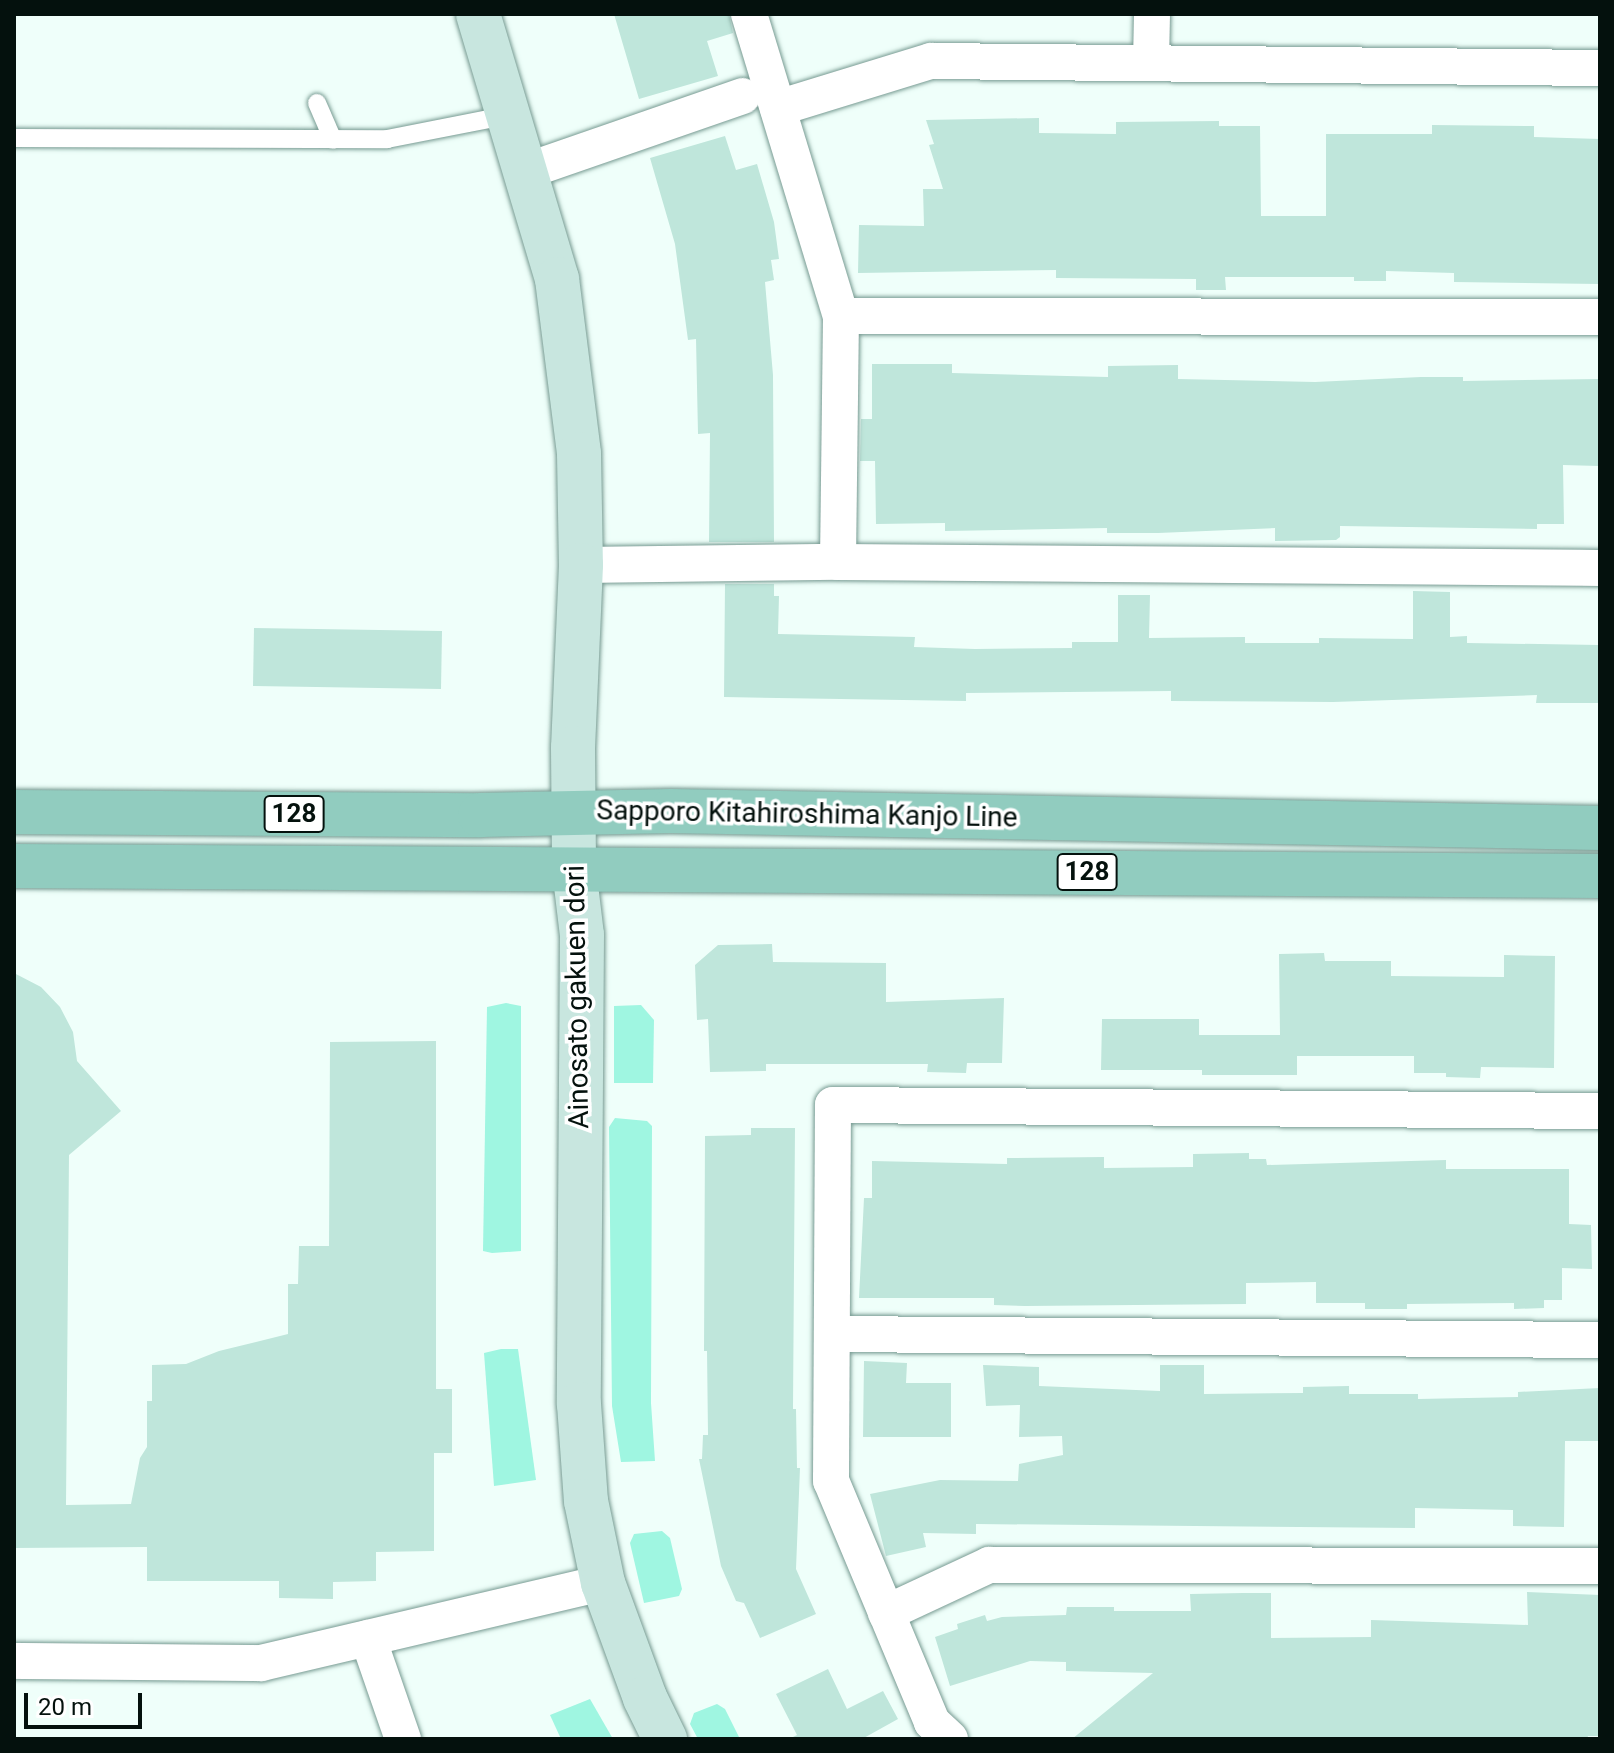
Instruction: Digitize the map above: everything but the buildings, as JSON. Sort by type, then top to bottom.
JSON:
[{"type":"main road","name":"Sapporo Kitahiroshima Kanjo Line","points":[[14,812],[480,815],[575,811],[1600,828]]},
{"type":"main road","name":"Sapporo Kitahiroshima Kanjo Line","points":[[14,866],[1600,876]]},
{"type":"street","name":"Ainosato gakuen dori","points":[[478,14],[557,279],[579,454],[581,565],[573,748],[574,869],[582,935],[579,1404],[586,1501],[603,1583],[645,1698],[665,1739]]},
{"type":"street","points":[[749,14],[841,316],[838,562]]},
{"type":"street","points":[[1151,62],[1152,14]]},
{"type":"street","points":[[778,108],[931,61],[1600,68]]},
{"type":"street","points":[[526,171],[742,96]]},
{"type":"street","points":[[841,316],[1600,317]]},
{"type":"street","points":[[581,565],[838,562],[1600,568]]},
{"type":"street","points":[[950,1739],[932,1722],[831,1481],[833,1105],[1600,1111]]},
{"type":"street","points":[[832,1334],[1600,1340]]},
{"type":"street","points":[[886,1613],[989,1565],[1600,1566]]},
{"type":"street","points":[[14,1661],[261,1663],[603,1583]]},
{"type":"street","points":[[368,1638],[403,1739]]},
{"type":"lane","points":[[317,103],[333,140]]},
{"type":"lane","points":[[14,138],[387,139],[510,115]]},
{"type":"green space","points":[[506,1003],[521,1006],[521,1251],[492,1253],[483,1251],[487,1007]]},
{"type":"green space","points":[[641,1005],[654,1020],[653,1083],[614,1083],[614,1006]]},
{"type":"green space","points":[[615,1118],[647,1121],[652,1126],[651,1403],[655,1461],[621,1462],[612,1406],[609,1127]]},
{"type":"green space","points":[[518,1349],[536,1480],[494,1486],[484,1353]]},
{"type":"green space","points":[[662,1531],[670,1538],[682,1589],[679,1596],[644,1603],[630,1543],[634,1534]]},
{"type":"green space","points":[[590,1699],[613,1739],[561,1739],[550,1715]]},
{"type":"green space","points":[[717,1704],[725,1709],[740,1739],[698,1739],[690,1724],[694,1713]]}]
